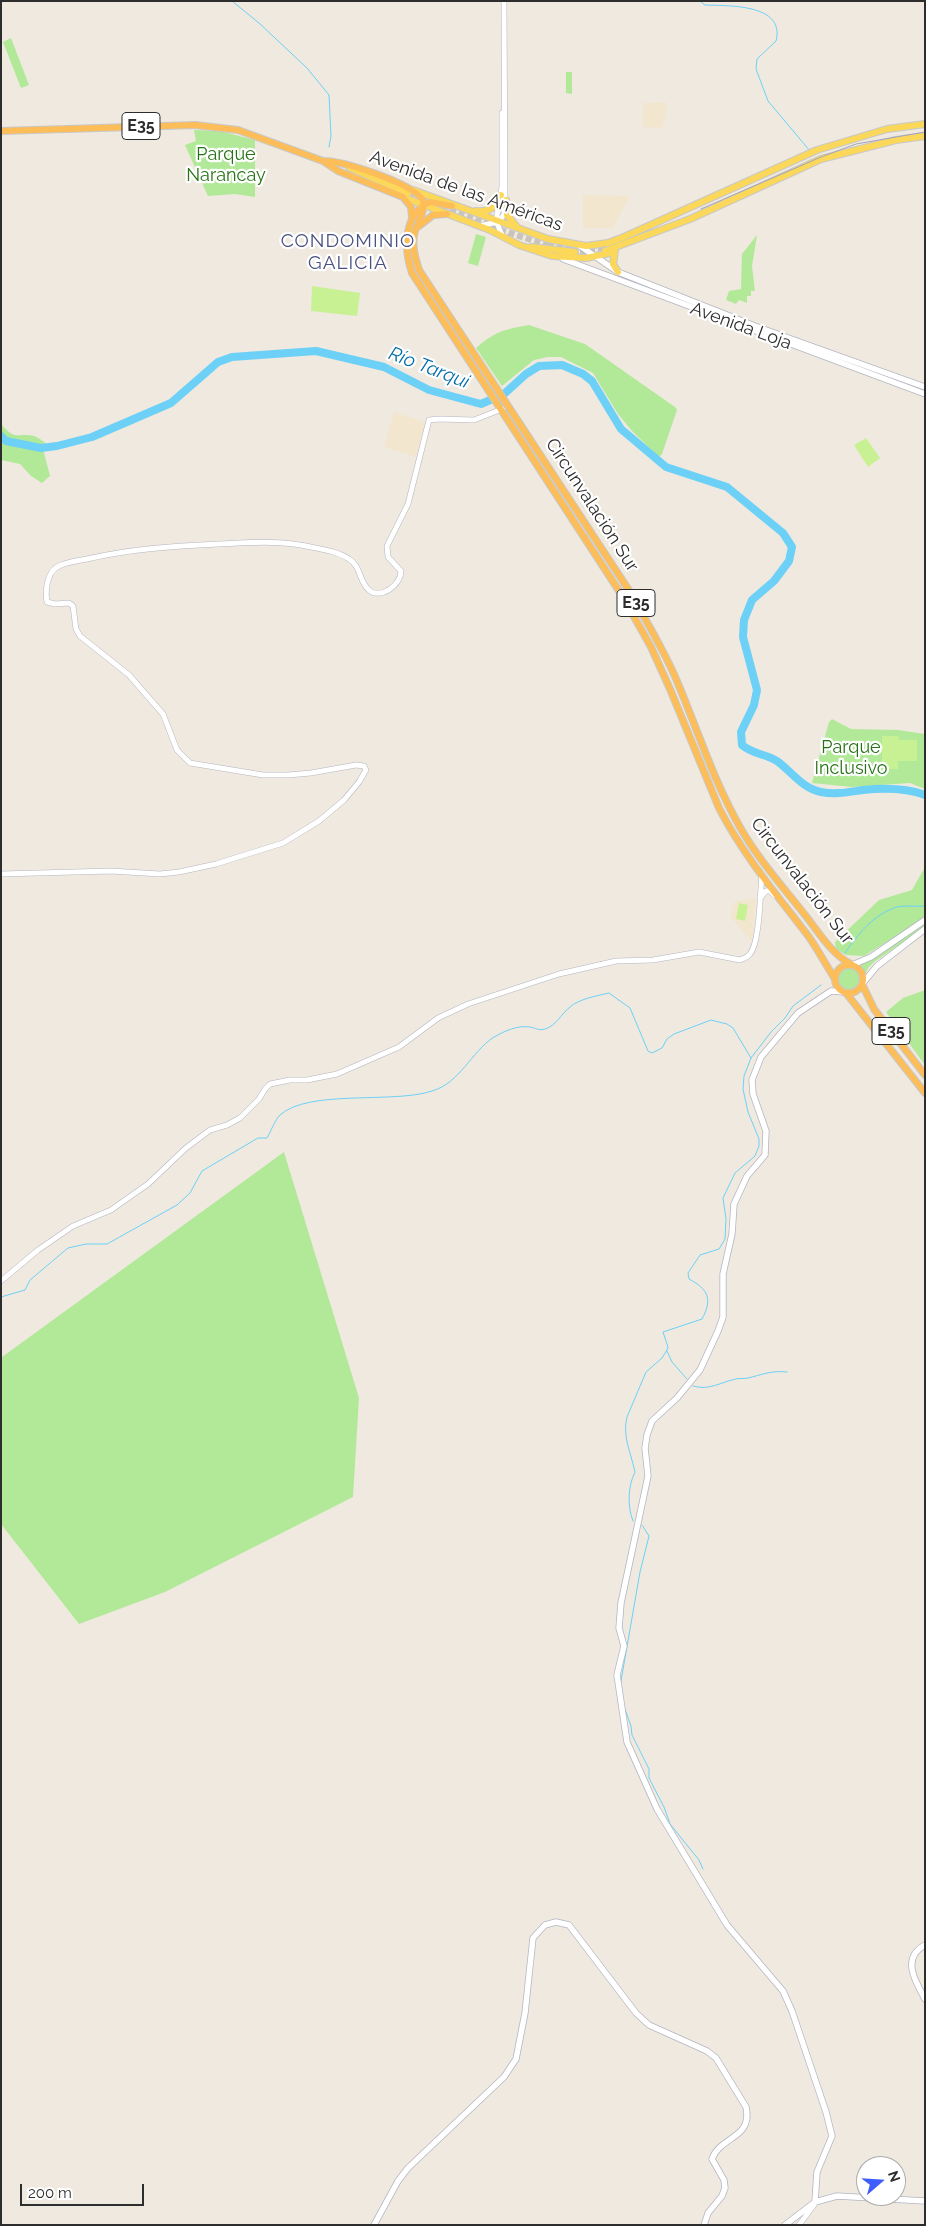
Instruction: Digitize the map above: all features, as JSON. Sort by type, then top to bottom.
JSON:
[{"type":"highway","name":"Avenida de las Américas","points":[[1,131],[195,125],[223,128],[259,137],[323,161],[354,166],[407,193]]},
{"type":"highway","name":"Avenida de las Américas","points":[[334,164],[338,171],[407,193]]},
{"type":"highway","name":"E35","points":[[407,193],[411,207],[411,223]]},
{"type":"highway","points":[[411,223],[416,212],[430,202],[452,206]]},
{"type":"highway","name":"Circunvalación Sur","points":[[424,205],[413,243],[419,270],[630,592],[679,685],[721,789],[742,830],[771,872],[819,933],[839,955],[861,970],[863,983],[874,1009],[925,1075]]},
{"type":"highway","points":[[415,231],[433,215],[447,214]]},
{"type":"highway","name":"Circunvalación Sur","points":[[411,223],[406,247],[412,274],[489,389],[623,597],[670,689],[719,808],[731,830],[776,896],[809,938],[835,979],[838,988],[845,992],[925,1093]]},
{"type":"highway","name":"Circunvalación Sur","points":[[835,979],[840,968],[852,964]]},
{"type":"highway","points":[[845,992],[855,992],[863,983]]},
{"type":"main road","name":"Avenida de las Américas","points":[[407,193],[470,210],[497,222],[548,240],[580,246],[608,243],[817,150],[887,129],[925,124]]},
{"type":"main road","name":"Avenida de las Américas","points":[[699,203],[658,226],[604,249],[678,223],[826,158],[896,140],[925,136]]},
{"type":"main road","name":"Avenida de las Américas","points":[[407,193],[424,205],[473,223],[525,247],[558,257],[596,256],[615,251],[659,234],[678,223]]},
{"type":"main road","points":[[470,210],[488,211],[504,198]]},
{"type":"main road","points":[[504,198],[507,215],[511,223],[520,230]]},
{"type":"main road","name":"Avenida Loja","points":[[580,246],[618,272],[754,326],[925,387]]},
{"type":"main road","points":[[525,247],[575,252]]},
{"type":"main road","points":[[615,251],[613,264],[618,272]]},
{"type":"main road","name":"Avenida Loja","points":[[558,257],[925,394]]},
{"type":"main road","points":[[852,964],[871,957],[925,920]]},
{"type":"main road","points":[[863,983],[877,966],[925,929]]},
{"type":"main road","points":[[825,994],[831,988],[835,979]]},
{"type":"main road","points":[[815,2202],[817,2172],[822,2156],[832,2136],[826,2112],[792,2011],[783,1991],[727,1925],[657,1809],[627,1742],[617,1675],[624,1646],[619,1628],[621,1603],[648,1476],[645,1448],[647,1435],[652,1421],[677,1398],[700,1370],[718,1331],[723,1317],[723,1274],[732,1234],[734,1204],[747,1176],[765,1155],[766,1131],[753,1094],[752,1080],[761,1057],[798,1013],[831,991],[845,992]]},
{"type":"main road","points":[[374,2225],[398,2181],[408,2168],[504,2077],[516,2059],[525,2013],[533,1938],[545,1925],[556,1922],[569,1925],[636,2013],[649,2025],[707,2051],[716,2058],[746,2106],[748,2115],[744,2127],[735,2137],[720,2146],[712,2159],[724,2180],[725,2188],[722,2196],[708,2213],[704,2225]]},
{"type":"main road","points":[[925,1946],[916,1952],[910,1966],[925,1999]]},
{"type":"main road","points":[[785,2225],[815,2202],[837,2196],[925,2201]]},
{"type":"street","points":[[473,223],[488,226],[497,222],[504,214],[503,1]]},
{"type":"street","points":[[497,222],[500,234],[508,240]]},
{"type":"street","points":[[1,874],[112,871],[170,873],[224,861],[283,843],[319,821],[344,800],[366,770],[364,766],[356,765],[311,774],[288,776],[238,772],[190,764],[180,755],[163,714],[129,675],[80,636],[76,630],[73,606],[69,603],[55,604],[46,602],[46,588],[52,572],[56,568],[70,563],[131,551],[187,546],[278,542],[328,551],[345,557],[356,564],[369,590],[374,594],[381,593],[398,584],[401,577],[401,571],[388,557],[386,546],[408,504],[430,420],[474,420],[501,408]]},
{"type":"street","points":[[1,1281],[38,1250],[73,1226],[111,1210],[148,1184],[186,1148],[210,1130],[227,1125],[240,1118],[259,1099],[270,1084],[290,1080],[307,1080],[337,1074],[398,1047],[438,1018],[468,1004],[559,974],[616,961],[654,960],[699,952],[740,960],[746,958],[752,951],[758,924],[762,875]]},
{"type":"street","points":[[760,898],[768,890],[776,896]]},
{"type":"street","points":[[799,2225],[815,2202]]},
{"type":"shaded area","points":[[666,102],[666,116],[662,128],[642,127],[643,103]]},
{"type":"shaded area","points":[[583,195],[630,196],[613,228],[583,228]]},
{"type":"shaded area","points":[[394,412],[425,422],[416,457],[384,447]]},
{"type":"shaded area","points":[[754,898],[756,900],[752,942],[730,916],[734,902]]},
{"type":"green space","points":[[11,38],[29,85],[21,88],[3,42]]},
{"type":"green space","points":[[566,72],[572,72],[572,94],[566,93]]},
{"type":"green space","name":"Parque Narancay","points":[[194,130],[220,131],[255,140],[255,197],[235,194],[208,196],[185,145],[196,141]]},
{"type":"green space","points":[[476,234],[486,237],[478,266],[468,263]]},
{"type":"green space","points":[[757,235],[752,266],[755,291],[751,291],[751,296],[747,296],[747,303],[739,300],[736,304],[726,300],[729,291],[741,289],[742,254]]},
{"type":"green space","points":[[312,286],[360,293],[357,316],[311,311]]},
{"type":"green space","points":[[529,325],[585,344],[675,407],[677,410],[662,454],[659,457],[632,431],[618,414],[593,373],[561,357],[534,360],[502,386],[476,348],[488,338],[500,332]]},
{"type":"green space","points":[[1,424],[14,435],[34,436],[48,445],[43,449],[50,476],[42,483],[31,476],[20,464],[1,460]]},
{"type":"green space","points":[[866,438],[880,458],[868,467],[854,445]]},
{"type":"green space","name":"Parque Inclusivo","points":[[832,719],[851,729],[898,730],[925,734],[925,789],[910,783],[852,787],[812,783],[829,722]]},
{"type":"green space","points":[[882,736],[898,736],[899,740],[917,740],[917,761],[898,761],[898,769],[882,769]]},
{"type":"green space","points":[[925,867],[925,918],[864,956],[846,955],[836,949],[835,942],[879,900],[912,890]]},
{"type":"green space","points":[[739,903],[748,905],[745,921],[736,919]]},
{"type":"green space","points":[[925,923],[925,927],[874,962],[868,968],[865,975],[863,969],[857,964]]},
{"type":"green space","points":[[849,966],[858,969],[861,978],[858,987],[849,990],[840,987],[837,978],[840,969]]},
{"type":"green space","points":[[925,990],[925,1065],[886,1012],[903,998]]},
{"type":"green space","points":[[284,1152],[359,1398],[353,1497],[165,1592],[79,1624],[1,1524],[2,1357]]},
{"type":"waterway","points":[[232,1],[259,23],[307,68],[329,95],[331,136],[329,147]]},
{"type":"waterway","points":[[700,1],[705,5],[752,9],[772,19],[777,29],[776,41],[757,59],[756,69],[768,101],[810,151]]},
{"type":"waterway","name":"Río Tarqui","points":[[1,436],[6,441],[41,448],[92,437],[171,403],[218,362],[232,357],[316,351],[384,367],[429,390],[481,404],[504,394],[526,374],[539,366],[562,365],[583,374],[592,381],[621,429],[666,467],[727,487],[783,533],[792,547],[789,561],[774,581],[752,600],[744,620],[743,637],[757,690],[754,705],[741,732],[742,745],[777,761],[808,787],[821,792],[837,793],[886,789],[910,791],[925,795]]},
{"type":"waterway","points":[[845,953],[861,932],[881,914],[897,907],[925,906]]},
{"type":"waterway","points":[[633,1521],[629,1496],[635,1472],[626,1438],[627,1417],[646,1372],[662,1358],[667,1350],[668,1347],[663,1332],[702,1319],[707,1306],[707,1295],[701,1287],[689,1279],[688,1273],[700,1255],[719,1249],[725,1239],[726,1219],[723,1198],[735,1173],[755,1156],[759,1146],[759,1139],[748,1112],[743,1089],[744,1076],[751,1058],[771,1032],[785,1018],[793,1006],[821,985]]},
{"type":"waterway","points":[[1,1297],[25,1290],[30,1280],[68,1248],[86,1244],[107,1244],[177,1205],[190,1193],[202,1171],[258,1138],[267,1138],[278,1117],[293,1107],[331,1099],[396,1097],[432,1091],[450,1081],[494,1037],[520,1027],[545,1029],[555,1023],[570,1007],[588,998],[609,993],[630,1008],[648,1051],[652,1053],[662,1048],[667,1039],[674,1034],[711,1020],[727,1024],[733,1028],[751,1058]]},
{"type":"waterway","points":[[667,1351],[672,1362],[687,1379]]},
{"type":"waterway","points":[[693,1386],[710,1387],[771,1372],[787,1372]]},
{"type":"waterway","points":[[621,1681],[640,1572],[649,1536],[642,1525]]},
{"type":"waterway","points":[[625,1709],[632,1735],[649,1769],[649,1778],[664,1807],[670,1824],[699,1860],[703,1869]]},
{"type":"tunnel","points":[[408,194],[425,202]]},
{"type":"tunnel","points":[[442,206],[489,223]]},
{"type":"tunnel","points":[[483,224],[552,247]]},
{"type":"tunnel","points":[[548,244],[575,249]]},
{"type":"tunnel","points":[[571,251],[605,251]]},
{"type":"tram line","points":[[701,209],[821,157],[856,144],[925,132]]},
{"type":"district","name":"CONDOMINIO GALICIA","points":[[348,252]]}]
